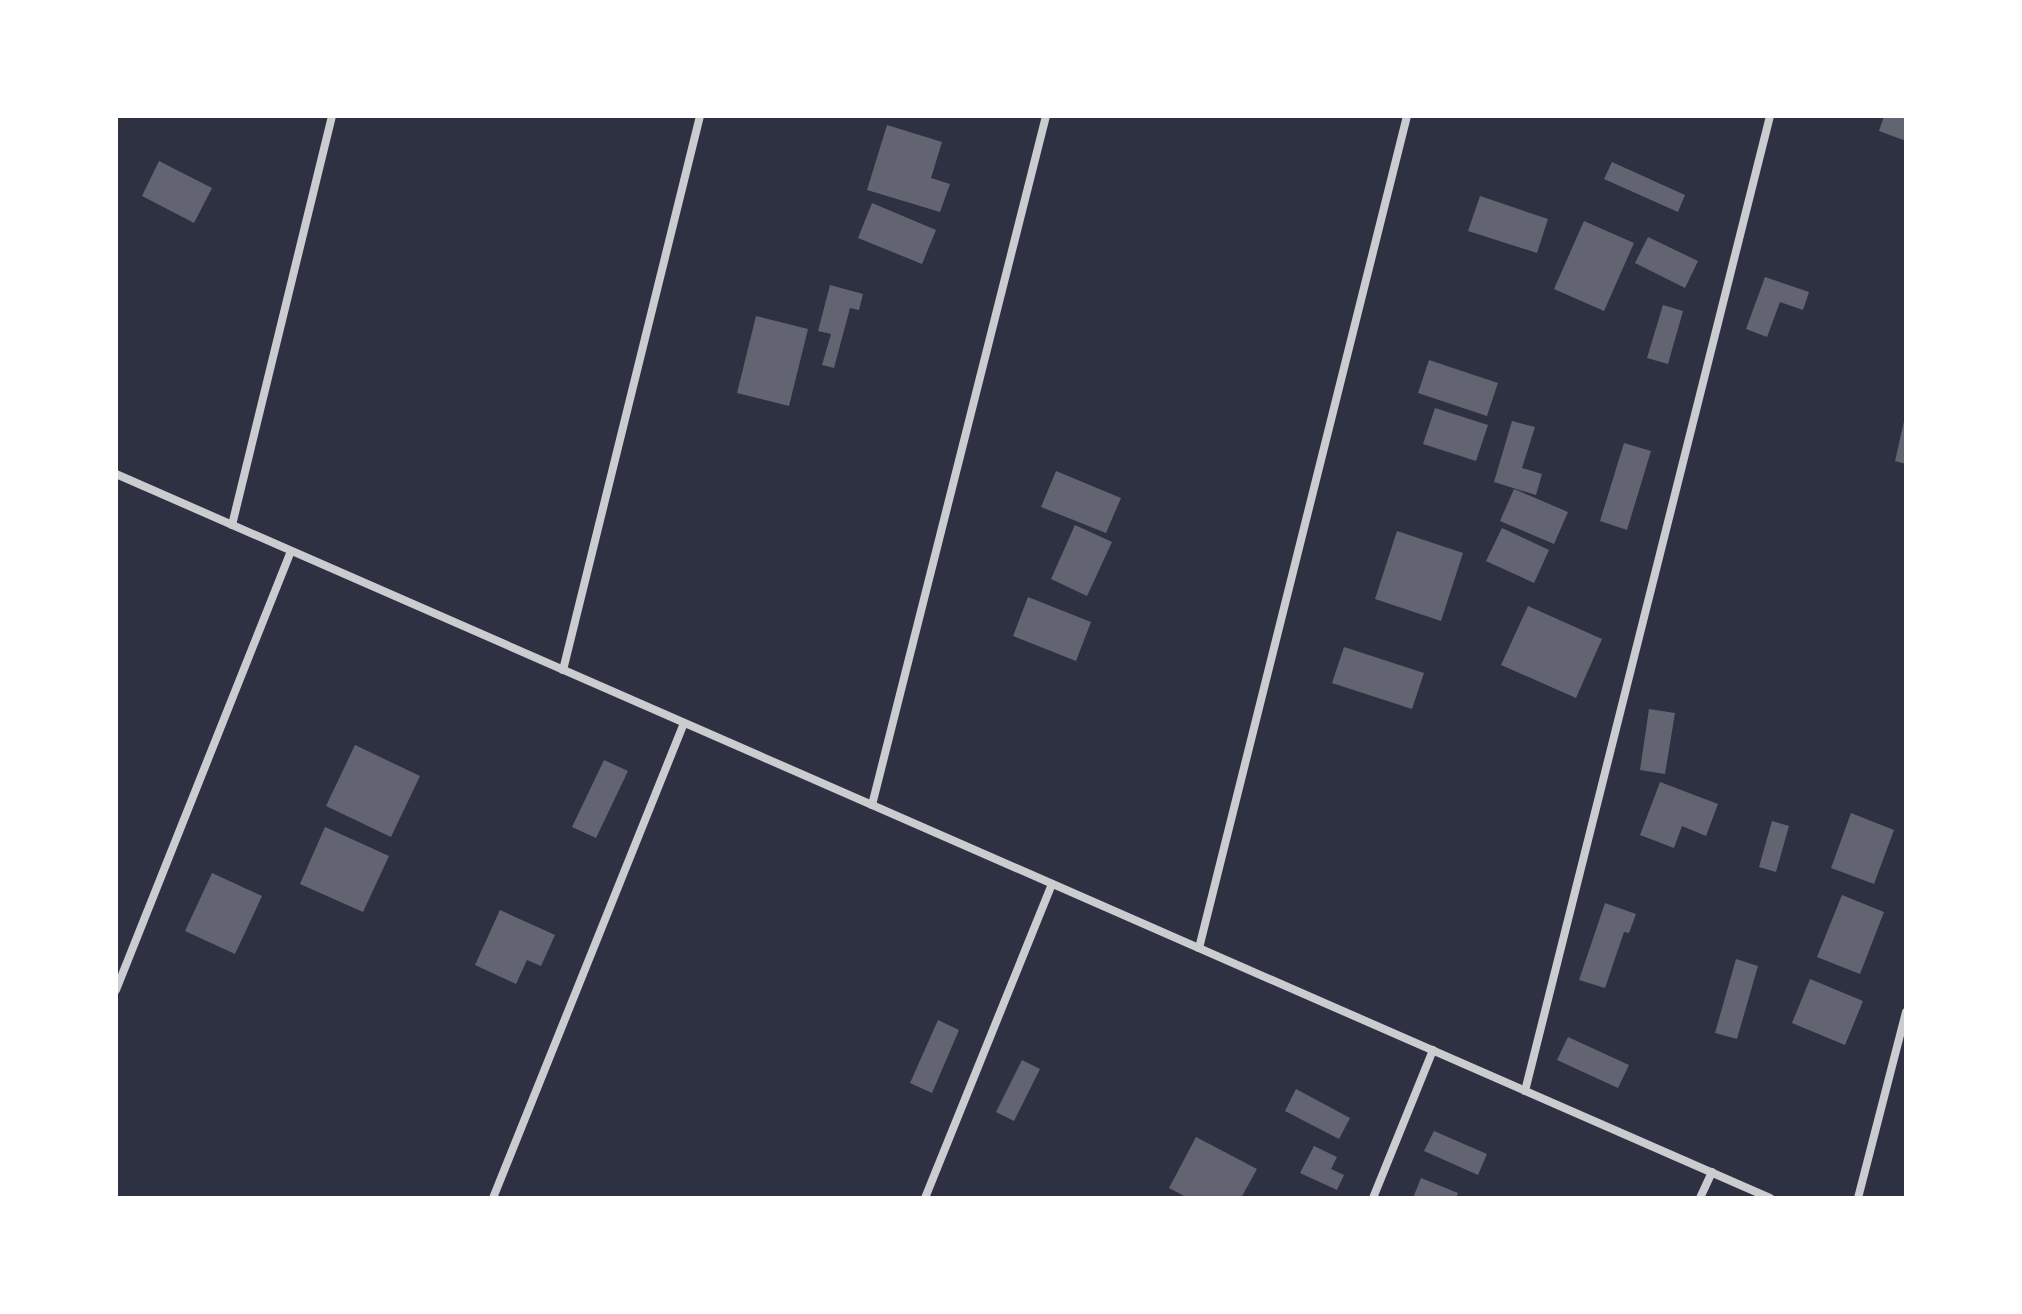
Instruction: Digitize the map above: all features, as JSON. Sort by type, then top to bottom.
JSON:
[{"type":"street","points":[[232,525],[332,116]]},
{"type":"street","points":[[563,670],[700,116]]},
{"type":"street","points":[[872,805],[1046,116]]},
{"type":"street","points":[[1199,948],[1407,116]]},
{"type":"street","points":[[1525,1091],[1770,116]]},
{"type":"street","points":[[116,474],[1770,1198]]},
{"type":"street","points":[[116,990],[291,551]]},
{"type":"street","points":[[493,1198],[684,723]]},
{"type":"street","points":[[925,1198],[1052,884]]},
{"type":"street","points":[[1858,1198],[1906,1012]]},
{"type":"street","points":[[1373,1198],[1433,1050]]},
{"type":"street","points":[[1700,1198],[1712,1172]]},
{"type":"building","points":[[1884,116],[1906,116],[1906,141],[1879,131]]},
{"type":"building","points":[[887,125],[942,142],[931,178],[950,184],[940,212],[867,190]]},
{"type":"building","points":[[159,161],[212,188],[194,223],[142,196]]},
{"type":"building","points":[[1612,162],[1685,195],[1678,212],[1604,179]]},
{"type":"building","points":[[1480,196],[1548,219],[1537,253],[1468,231]]},
{"type":"building","points":[[872,203],[936,230],[922,264],[858,238]]},
{"type":"building","points":[[1584,221],[1634,243],[1604,311],[1554,289]]},
{"type":"building","points":[[1648,237],[1698,261],[1685,288],[1635,263]]},
{"type":"building","points":[[1765,277],[1809,292],[1803,310],[1780,302],[1767,337],[1746,329]]},
{"type":"building","points":[[830,285],[863,294],[859,310],[850,308],[834,368],[822,365],[831,334],[818,331]]},
{"type":"building","points":[[1663,305],[1683,311],[1668,364],[1647,358]]},
{"type":"building","points":[[756,316],[808,329],[789,406],[737,393]]},
{"type":"building","points":[[1429,360],[1498,383],[1487,416],[1418,393]]},
{"type":"building","points":[[1435,408],[1488,425],[1476,461],[1423,444]]},
{"type":"building","points":[[1906,418],[1906,464],[1895,461]]},
{"type":"building","points":[[1512,421],[1535,427],[1522,468],[1542,474],[1536,495],[1494,482]]},
{"type":"building","points":[[1624,443],[1651,451],[1627,530],[1600,521]]},
{"type":"building","points":[[1056,471],[1121,498],[1106,533],[1041,507]]},
{"type":"building","points":[[1514,489],[1568,512],[1554,544],[1500,521]]},
{"type":"building","points":[[1075,525],[1112,542],[1087,596],[1051,579]]},
{"type":"building","points":[[1502,528],[1549,550],[1534,583],[1486,561]]},
{"type":"building","points":[[1397,531],[1463,553],[1441,621],[1375,599]]},
{"type":"building","points":[[1028,597],[1091,622],[1076,661],[1013,636]]},
{"type":"building","points":[[1528,606],[1602,639],[1576,698],[1501,665]]},
{"type":"building","points":[[1344,647],[1424,673],[1412,709],[1332,683]]},
{"type":"building","points":[[1649,709],[1675,713],[1665,774],[1640,770]]},
{"type":"building","points":[[355,745],[420,776],[391,837],[326,806]]},
{"type":"building","points":[[604,760],[628,771],[596,838],[572,827]]},
{"type":"building","points":[[1660,782],[1718,804],[1706,836],[1682,826],[1674,848],[1640,835]]},
{"type":"building","points":[[1851,813],[1894,830],[1874,884],[1831,868]]},
{"type":"building","points":[[1772,821],[1789,826],[1776,872],[1759,867]]},
{"type":"building","points":[[325,827],[389,856],[363,912],[300,884]]},
{"type":"building","points":[[212,873],[262,896],[235,954],[185,931]]},
{"type":"building","points":[[1842,895],[1884,912],[1860,974],[1817,957]]},
{"type":"building","points":[[1605,903],[1636,914],[1629,933],[1624,932],[1605,988],[1579,980]]},
{"type":"building","points":[[500,910],[555,935],[541,966],[527,960],[516,984],[475,965]]},
{"type":"building","points":[[1736,959],[1758,966],[1737,1039],[1715,1033]]},
{"type":"building","points":[[1810,979],[1863,1001],[1845,1045],[1792,1023]]},
{"type":"building","points":[[938,1020],[959,1030],[932,1093],[910,1083]]},
{"type":"building","points":[[1568,1037],[1629,1065],[1618,1088],[1557,1060]]},
{"type":"building","points":[[1022,1060],[1040,1069],[1014,1121],[996,1112]]},
{"type":"building","points":[[1296,1089],[1350,1118],[1339,1139],[1285,1111]]},
{"type":"building","points":[[1434,1131],[1487,1154],[1478,1175],[1424,1151]]},
{"type":"building","points":[[1196,1137],[1257,1169],[1241,1198],[1188,1198],[1169,1188]]},
{"type":"building","points":[[1314,1146],[1337,1157],[1331,1169],[1344,1175],[1337,1190],[1300,1173]]},
{"type":"building","points":[[1421,1178],[1458,1193],[1456,1198],[1413,1198]]}]
